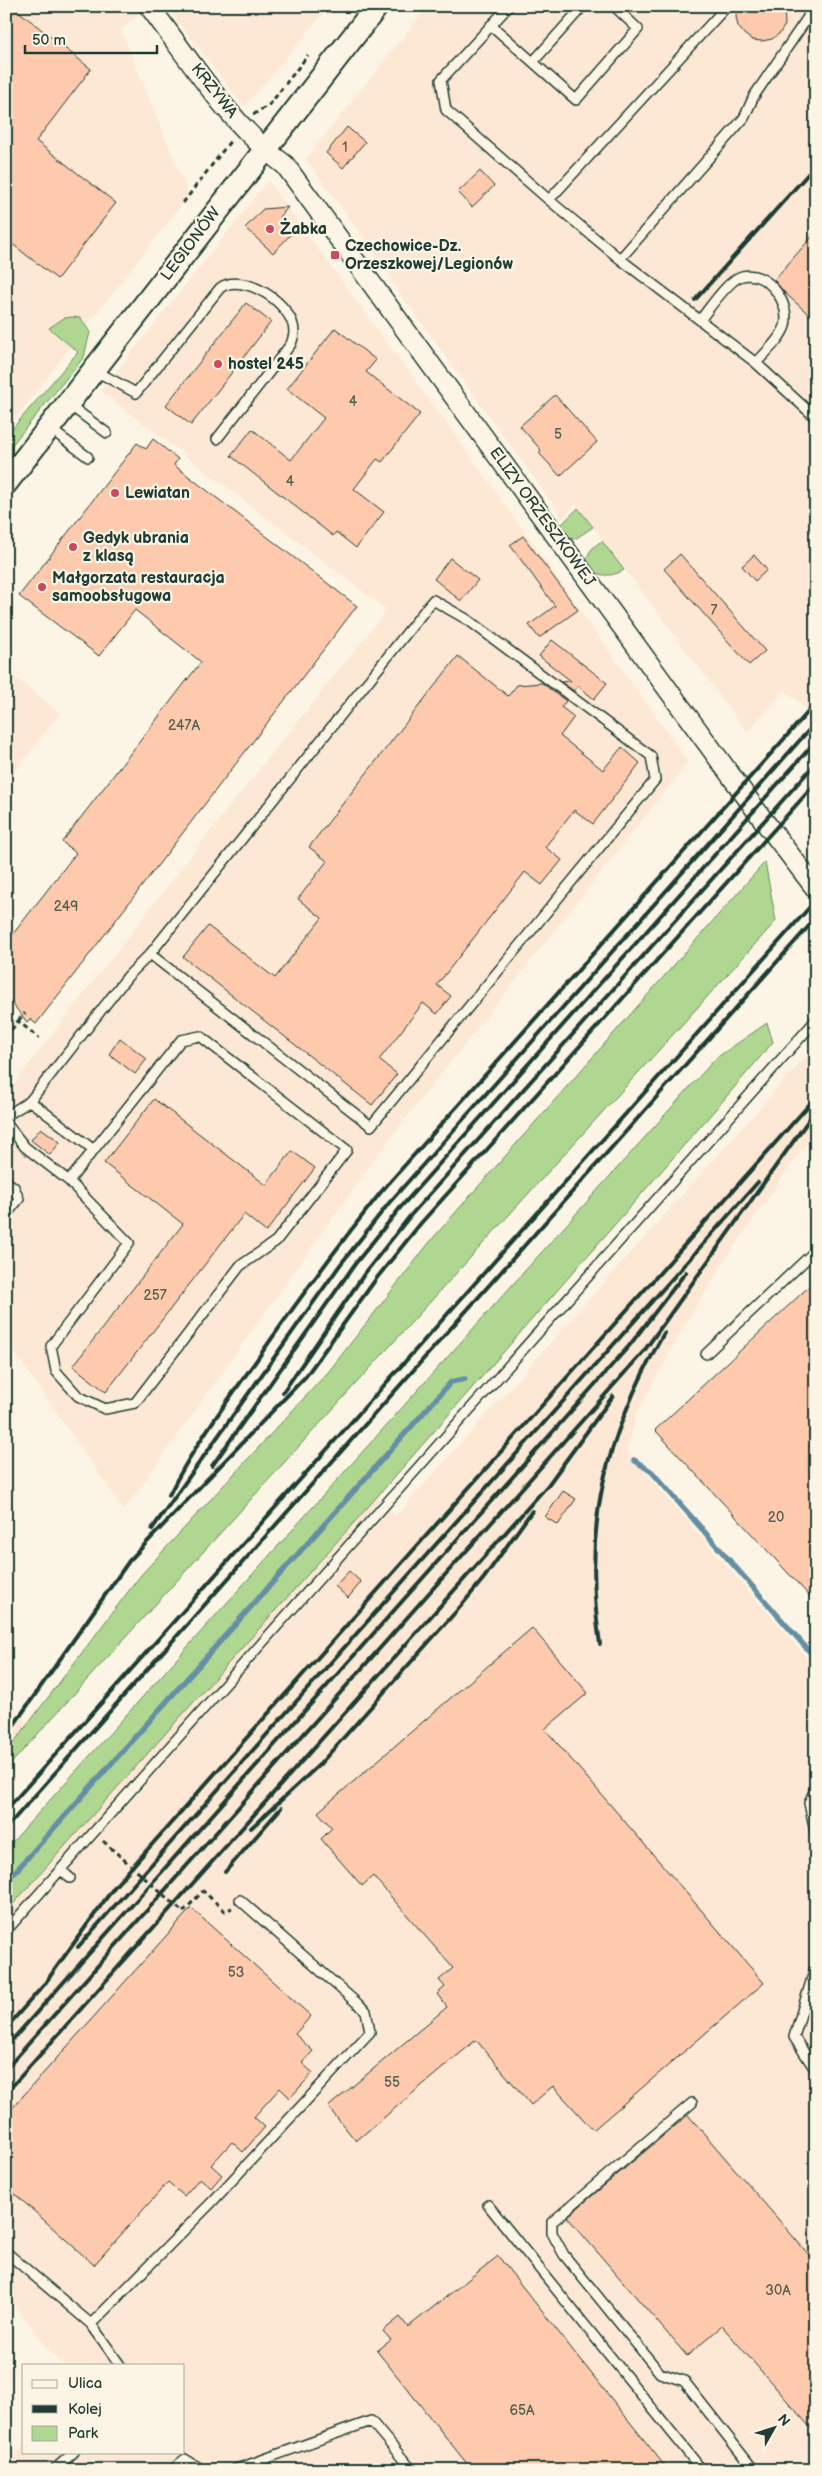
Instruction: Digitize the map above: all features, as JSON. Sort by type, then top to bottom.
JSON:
[{"type":"street","name":"KRZYWA","points":[[149,6],[242,127],[264,149]]},
{"type":"street","name":"LEGIONÓW","points":[[6,483],[377,6]]},
{"type":"street","name":"ELIZY ORZESZKOWEJ","points":[[264,149],[285,165],[764,821],[816,889]]},
{"type":"lane","points":[[509,6],[441,80],[446,110],[620,259],[756,363],[816,418]]},
{"type":"lane","points":[[533,62],[583,6]]},
{"type":"lane","points":[[491,25],[576,100],[638,29],[614,6]]},
{"type":"lane","points":[[549,200],[727,6]]},
{"type":"lane","points":[[620,259],[744,118],[754,96],[808,17],[809,6]]},
{"type":"lane","points":[[700,320],[731,283],[741,276],[755,276],[769,285],[783,300],[787,314],[784,329],[756,363]]},
{"type":"lane","points":[[94,370],[136,393],[220,288],[227,283],[238,282],[263,292],[284,310],[292,323],[294,332],[291,344],[217,439]]},
{"type":"lane","points":[[68,404],[107,433]]},
{"type":"lane","points":[[49,428],[88,458]]},
{"type":"lane","points":[[6,1116],[30,1101],[128,976],[150,954],[433,600],[468,620],[651,756],[655,780],[370,1126],[150,954]]},
{"type":"lane","points":[[6,1931],[816,1020]]},
{"type":"lane","points":[[6,1123],[25,1147],[69,1181],[129,1243],[51,1346],[56,1372],[78,1396],[105,1409],[135,1403],[240,1266],[276,1241],[347,1150],[200,1036],[181,1040],[69,1181]]},
{"type":"lane","points":[[30,1101],[94,1150]]},
{"type":"lane","points":[[6,1181],[14,1187],[19,1199],[6,1215]]},
{"type":"lane","points":[[706,1354],[816,1250]]},
{"type":"lane","points":[[816,1787],[809,1803],[816,1836]]},
{"type":"lane","points":[[61,1870],[70,1878]]},
{"type":"lane","points":[[92,2324],[213,2201],[370,2032],[366,2011],[240,1900]]},
{"type":"lane","points":[[816,1965],[794,2036],[816,2071]]},
{"type":"lane","points":[[692,2103],[552,2222],[552,2232],[564,2255],[660,2373],[684,2381],[754,2470]]},
{"type":"lane","points":[[488,2204],[702,2470]]},
{"type":"lane","points":[[6,2252],[92,2324],[119,2364]]},
{"type":"lane","points":[[234,2470],[371,2421],[412,2470]]},
{"type":"lane","points":[[54,2470],[72,2454]]},
{"type":"lane","points":[[172,2470],[183,2456],[203,2470]]},
{"type":"path","points":[[183,203],[242,127],[258,110],[270,104],[308,55]]},
{"type":"path","points":[[6,1037],[25,1013]]},
{"type":"path","points":[[18,1021],[39,1038]]},
{"type":"path","points":[[103,1841],[183,1912],[203,1891],[219,1905]]},
{"type":"shaded area","points":[[6,6],[137,6],[141,12],[121,30],[189,195],[6,430]]},
{"type":"shaded area","points":[[166,6],[330,6],[244,107]]},
{"type":"shaded area","points":[[428,6],[816,6],[816,718],[785,690],[747,732],[576,504],[563,518],[391,281],[395,276],[392,278],[306,159]]},
{"type":"shaded area","points":[[268,181],[464,447],[688,762],[381,1150],[124,1510],[6,1340],[6,1094],[233,802],[387,610],[101,391]]},
{"type":"shaded area","points":[[6,670],[60,713],[6,783]]},
{"type":"shaded area","points":[[816,1045],[816,1130],[726,1258],[682,1330],[636,1415],[627,1452],[816,1668],[816,2470],[6,2470],[6,2462],[22,2448],[22,2454],[185,2454],[185,2364],[60,2364],[6,2294],[6,1912],[376,1498],[396,1516]]},
{"type":"shaded area","points":[[6,1696],[28,1725],[6,1753]]},
{"type":"green space","points":[[64,318],[80,318],[90,332],[84,357],[6,452],[6,436],[78,352],[49,328]]},
{"type":"green space","points":[[578,508],[593,527],[575,539],[567,537],[559,527]]},
{"type":"green space","points":[[602,541],[624,570],[605,575],[596,573],[587,566],[590,551]]},
{"type":"green space","points":[[765,862],[776,921],[6,1769],[6,1753],[140,1576],[329,1371],[433,1238]]},
{"type":"green space","points":[[767,1023],[773,1042],[727,1096],[376,1498],[6,1912],[6,1849],[716,1058]]},
{"type":"building","points":[[6,6],[12,6],[91,69],[36,141],[116,203],[57,279],[6,239]]},
{"type":"building","points":[[737,6],[784,6],[785,25],[780,33],[772,39],[752,40],[738,26],[736,17]]},
{"type":"building","points":[[347,127],[365,142],[343,168],[326,153]]},
{"type":"building","points":[[480,171],[494,186],[472,207],[458,192]]},
{"type":"building","name":"Żabka","points":[[288,207],[280,217],[294,231],[273,253],[245,228],[263,209]]},
{"type":"building","points":[[816,232],[816,321],[785,293],[774,280]]},
{"type":"building","name":"hostel 245","points":[[246,303],[271,322],[191,425],[166,405]]},
{"type":"building","points":[[335,328],[376,360],[366,372],[420,414],[382,462],[377,459],[354,489],[384,512],[356,548],[336,532],[333,536],[231,456],[252,429],[291,460],[324,418],[287,389]]},
{"type":"building","points":[[555,395],[597,442],[560,476],[539,453],[541,450],[520,426]]},
{"type":"building","points":[[153,439],[178,459],[174,465],[357,606],[36,1024],[30,1019],[27,1022],[6,996],[6,943],[76,853],[62,842],[201,662],[135,610],[99,656],[19,596],[137,443],[146,449]]},
{"type":"building","points":[[523,536],[578,610],[539,638],[529,625],[555,606],[510,545]]},
{"type":"building","points":[[680,554],[765,651],[749,665],[664,569]]},
{"type":"building","points":[[754,555],[767,570],[755,581],[742,566]]},
{"type":"building","points":[[450,558],[478,580],[461,601],[434,579]]},
{"type":"building","points":[[552,640],[607,683],[594,699],[578,686],[574,691],[561,682],[571,681],[539,656]]},
{"type":"building","points":[[458,656],[508,696],[517,685],[542,683],[566,701],[561,707],[574,717],[560,736],[603,770],[622,747],[640,763],[593,824],[574,810],[545,847],[562,860],[542,885],[525,872],[437,985],[451,996],[437,1014],[423,1003],[379,1060],[397,1074],[372,1105],[183,957],[208,926],[275,978],[322,918],[298,899],[327,861],[309,847]]},
{"type":"building","points":[[120,1038],[147,1059],[135,1074],[109,1054]]},
{"type":"building","points":[[154,1099],[266,1185],[292,1151],[315,1168],[266,1232],[244,1214],[106,1392],[73,1366],[183,1224],[104,1163]]},
{"type":"building","points":[[41,1128],[60,1142],[50,1155],[31,1140]]},
{"type":"building","points":[[816,1280],[816,1603],[655,1430]]},
{"type":"building","points":[[563,1491],[576,1499],[558,1525],[545,1517]]},
{"type":"building","points":[[349,1571],[361,1582],[348,1598],[335,1586]]},
{"type":"building","points":[[532,1628],[588,1693],[545,1729],[764,1983],[593,2130],[553,2086],[531,2105],[476,2040],[356,2141],[328,2107],[447,2007],[437,1994],[445,1987],[439,1980],[453,1968],[373,1876],[362,1886],[321,1839],[332,1828],[318,1812]]},
{"type":"building","points":[[191,1908],[311,2016],[295,2034],[313,2051],[302,2063],[313,2073],[290,2098],[280,2088],[254,2117],[265,2127],[243,2152],[232,2142],[211,2165],[222,2175],[211,2188],[200,2178],[184,2196],[168,2182],[94,2265],[6,2186],[6,2115]]},
{"type":"building","points":[[688,2115],[816,2263],[816,2434],[722,2326],[687,2356],[567,2217]]},
{"type":"building","points":[[498,2256],[668,2470],[472,2470],[377,2351],[391,2340],[383,2331],[400,2317],[408,2327]]},
{"type":"waterway","points":[[6,1882],[451,1382],[465,1379]]},
{"type":"waterway","points":[[634,1460],[652,1472],[816,1659]]},
{"type":"railway","points":[[695,300],[816,165]]},
{"type":"railway","points":[[169,1495],[188,1460],[221,1410],[317,1275],[381,1192],[816,703]]},
{"type":"railway","points":[[152,1529],[340,1265],[389,1203],[816,722]]},
{"type":"railway","points":[[212,1466],[355,1264],[400,1208],[816,741]]},
{"type":"railway","points":[[283,1392],[365,1273],[410,1216],[816,763]]},
{"type":"railway","points":[[6,1736],[129,1561],[306,1376],[376,1279],[421,1223],[816,783]]},
{"type":"railway","points":[[6,1810],[816,900]]},
{"type":"railway","points":[[6,1828],[816,918]]},
{"type":"railway","points":[[6,2028],[43,1986],[115,1886],[816,1097]]},
{"type":"railway","points":[[6,2069],[644,1351],[815,1111]]},
{"type":"railway","points":[[78,1947],[758,1182]]},
{"type":"railway","points":[[6,2047],[629,1346],[686,1272]]},
{"type":"railway","points":[[600,1644],[595,1600],[594,1560],[597,1521],[603,1483],[613,1446],[627,1409],[664,1333]]},
{"type":"railway","points":[[6,2093],[548,1485],[613,1396]]},
{"type":"railway","points":[[251,1828],[320,1764],[461,1606],[484,1578],[532,1511]]},
{"type":"railway","points":[[225,1872],[281,1808]]},
{"type":"place","name":"Żabka","points":[[270,229]]},
{"type":"place","name":"Czechowice-Dz. Orzeszkowej/Legionów","points":[[335,255]]},
{"type":"place","name":"hostel 245","points":[[218,364]]},
{"type":"place","name":"Lewiatan","points":[[115,493]]},
{"type":"place","name":"Gedyk ubrania z klasą","points":[[73,547]]},
{"type":"place","name":"Małgorzata restauracja samoobsługowa","points":[[42,587]]}]
